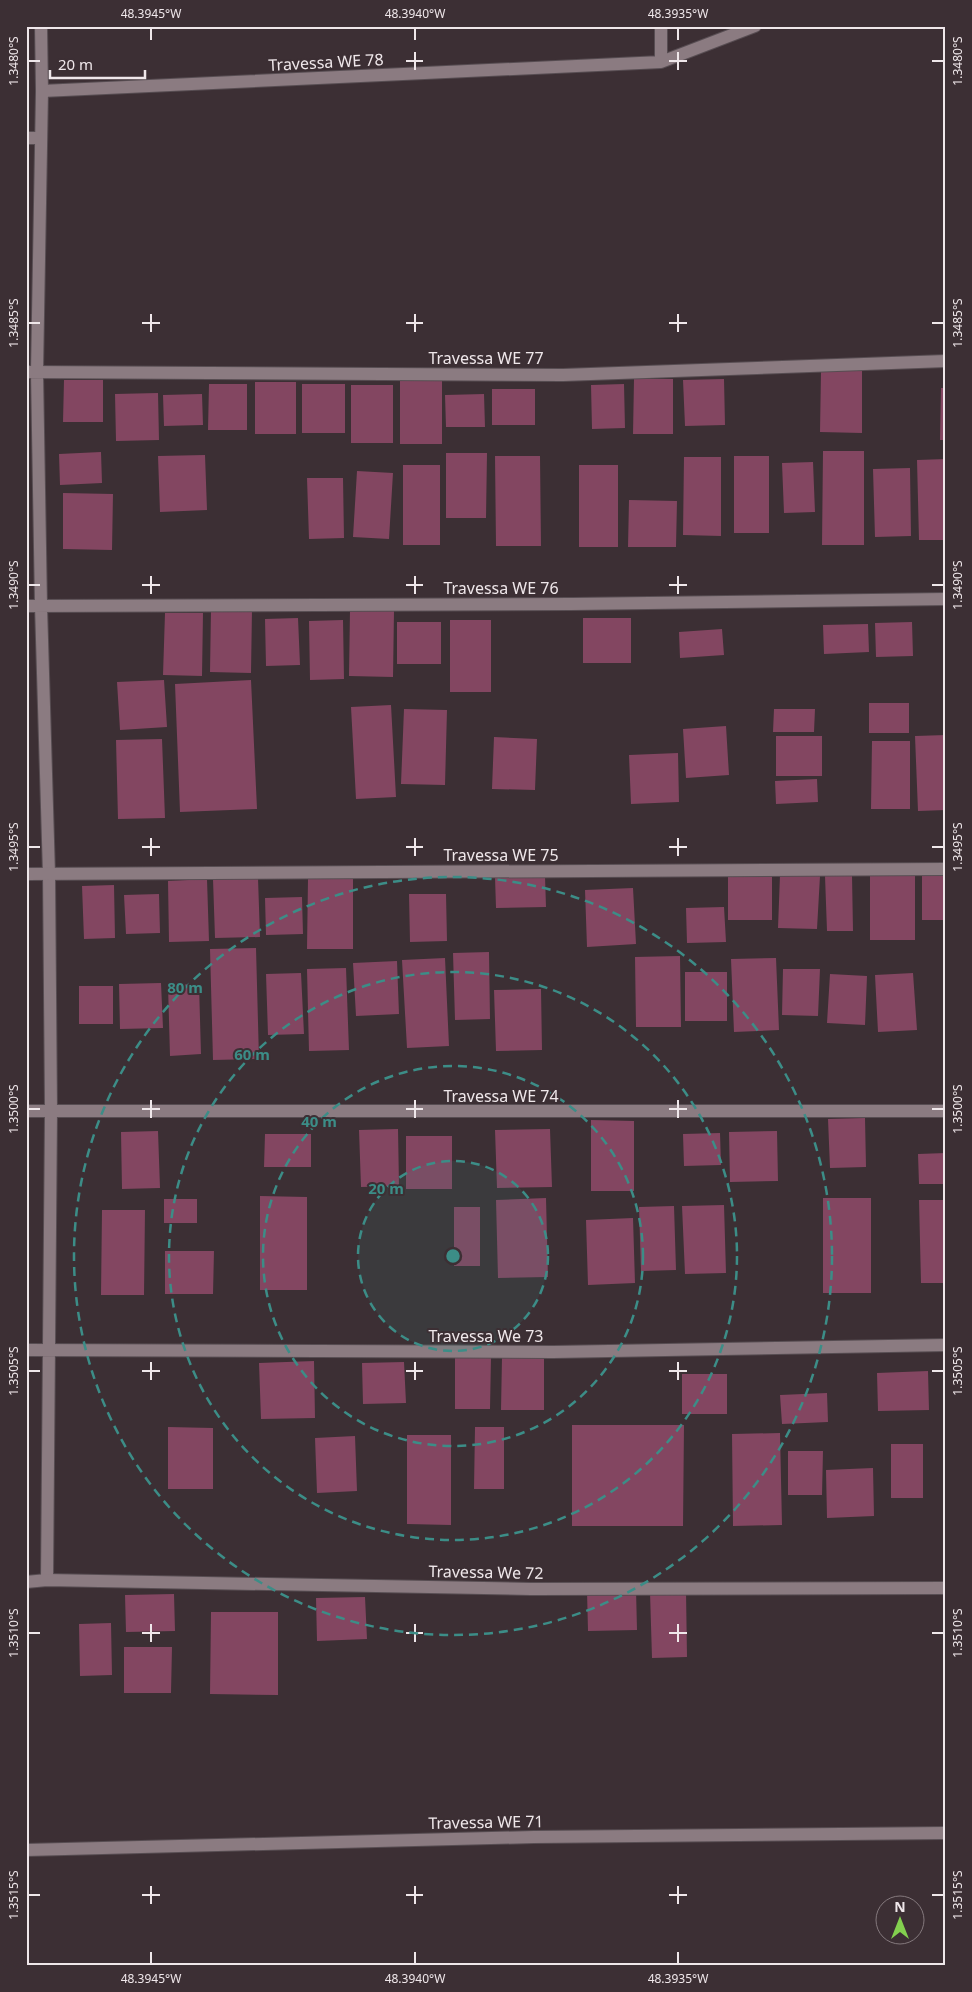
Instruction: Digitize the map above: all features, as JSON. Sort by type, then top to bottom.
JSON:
[{"type":"street","points":[[41,26],[42,92],[32,372],[41,606],[48,874],[51,1110],[47,1580]]},
{"type":"street","points":[[661,26],[661,62]]},
{"type":"street","name":"Travessa WE 78","points":[[42,92],[661,62],[755,26]]},
{"type":"street","points":[[26,138],[40,138]]},
{"type":"street","name":"Travessa WE 77","points":[[32,372],[563,375],[946,361]]},
{"type":"street","name":"Travessa WE 76","points":[[26,606],[572,604],[946,599]]},
{"type":"street","name":"Travessa WE 75","points":[[26,874],[946,869]]},
{"type":"street","name":"Travessa WE 74","points":[[26,1111],[946,1111]]},
{"type":"street","name":"Travessa We 73","points":[[26,1350],[553,1352],[946,1346]]},
{"type":"street","name":"Travessa We 72","points":[[26,1582],[47,1580],[530,1590],[946,1588]]},
{"type":"street","name":"Travessa WE 71","points":[[26,1850],[534,1837],[946,1833]]},
{"type":"building","points":[[821,371],[862,371],[862,433],[820,432]]},
{"type":"building","points":[[634,379],[673,379],[673,434],[633,434]]},
{"type":"building","points":[[724,379],[725,425],[685,426],[683,380]]},
{"type":"building","points":[[64,380],[103,380],[103,422],[63,422]]},
{"type":"building","points":[[400,381],[442,381],[442,444],[400,444]]},
{"type":"building","points":[[255,382],[296,382],[296,434],[255,434]]},
{"type":"building","points":[[209,384],[247,384],[247,430],[208,430]]},
{"type":"building","points":[[302,384],[345,384],[345,433],[302,433]]},
{"type":"building","points":[[624,384],[625,428],[592,429],[591,385]]},
{"type":"building","points":[[351,385],[393,385],[393,443],[351,443]]},
{"type":"building","points":[[941,388],[946,388],[946,440],[940,440]]},
{"type":"building","points":[[492,389],[535,389],[535,425],[492,425]]},
{"type":"building","points":[[158,393],[159,440],[116,441],[115,394]]},
{"type":"building","points":[[202,394],[203,425],[164,426],[163,395]]},
{"type":"building","points":[[484,394],[485,427],[446,427],[445,395]]},
{"type":"building","points":[[823,451],[864,451],[864,545],[822,545]]},
{"type":"building","points":[[101,452],[102,483],[60,485],[59,454]]},
{"type":"building","points":[[446,453],[487,453],[486,518],[446,518]]},
{"type":"building","points":[[205,455],[207,510],[160,512],[158,456]]},
{"type":"building","points":[[495,456],[540,456],[541,546],[496,546]]},
{"type":"building","points":[[734,456],[769,456],[769,533],[734,533]]},
{"type":"building","points":[[684,457],[721,457],[721,536],[683,535]]},
{"type":"building","points":[[946,459],[946,540],[919,540],[917,460]]},
{"type":"building","points":[[813,462],[815,512],[784,513],[782,463]]},
{"type":"building","points":[[403,465],[440,465],[440,545],[403,545]]},
{"type":"building","points":[[579,465],[618,465],[618,547],[579,547]]},
{"type":"building","points":[[910,468],[911,536],[875,537],[873,469]]},
{"type":"building","points":[[357,471],[393,473],[389,539],[353,537]]},
{"type":"building","points":[[307,478],[343,478],[344,538],[309,539]]},
{"type":"building","points":[[63,493],[113,494],[112,550],[63,549]]},
{"type":"building","points":[[629,500],[677,501],[676,547],[628,547]]},
{"type":"building","points":[[211,609],[252,609],[251,673],[210,672]]},
{"type":"building","points":[[350,610],[394,611],[393,677],[349,676]]},
{"type":"building","points":[[165,613],[203,613],[202,676],[163,675]]},
{"type":"building","points":[[298,618],[300,665],[266,666],[265,619]]},
{"type":"building","points":[[583,618],[631,618],[631,663],[583,663]]},
{"type":"building","points":[[343,620],[344,679],[310,680],[309,621]]},
{"type":"building","points":[[450,620],[491,620],[491,692],[450,692]]},
{"type":"building","points":[[397,622],[441,622],[441,664],[397,664]]},
{"type":"building","points":[[912,622],[913,656],[876,657],[875,623]]},
{"type":"building","points":[[868,624],[869,652],[824,654],[823,625]]},
{"type":"building","points":[[722,629],[724,655],[680,658],[679,632]]},
{"type":"building","points":[[164,680],[167,727],[120,730],[117,682]]},
{"type":"building","points":[[251,680],[257,809],[180,812],[175,684]]},
{"type":"building","points":[[869,703],[909,703],[909,733],[869,733]]},
{"type":"building","points":[[391,705],[396,797],[356,799],[351,707]]},
{"type":"building","points":[[404,709],[447,710],[445,785],[401,784]]},
{"type":"building","points":[[774,709],[815,709],[814,732],[773,732]]},
{"type":"building","points":[[726,726],[729,775],[686,778],[683,729]]},
{"type":"building","points":[[946,735],[946,810],[918,811],[915,736]]},
{"type":"building","points":[[776,736],[822,736],[822,776],[776,776]]},
{"type":"building","points":[[494,737],[537,739],[535,790],[492,789]]},
{"type":"building","points":[[162,739],[165,818],[118,819],[116,740]]},
{"type":"building","points":[[872,741],[910,741],[910,809],[871,809]]},
{"type":"building","points":[[678,753],[679,802],[631,804],[629,755]]},
{"type":"building","points":[[817,779],[818,802],[776,804],[775,781]]},
{"type":"building","points":[[780,875],[820,876],[817,929],[778,928]]},
{"type":"building","points":[[852,875],[853,931],[827,931],[825,876]]},
{"type":"building","points":[[870,875],[915,875],[915,940],[870,940]]},
{"type":"building","points":[[922,875],[946,875],[946,920],[922,920]]},
{"type":"building","points":[[545,876],[546,907],[496,908],[495,877]]},
{"type":"building","points":[[728,876],[772,876],[772,920],[728,920]]},
{"type":"building","points":[[258,878],[260,937],[215,938],[213,879]]},
{"type":"building","points":[[207,879],[209,941],[169,942],[168,881]]},
{"type":"building","points":[[308,879],[353,879],[353,949],[307,949]]},
{"type":"building","points":[[114,885],[115,938],[84,939],[82,886]]},
{"type":"building","points":[[633,888],[636,944],[587,947],[585,890]]},
{"type":"building","points":[[159,894],[160,933],[126,934],[124,895]]},
{"type":"building","points":[[409,894],[446,894],[447,941],[410,942]]},
{"type":"building","points":[[302,897],[303,934],[266,935],[265,898]]},
{"type":"building","points":[[724,907],[726,942],[687,943],[686,908]]},
{"type":"building","points":[[256,948],[259,1059],[213,1060],[210,949]]},
{"type":"building","points":[[489,952],[490,1019],[455,1020],[453,953]]},
{"type":"building","points":[[680,956],[681,1027],[636,1027],[635,957]]},
{"type":"building","points":[[445,958],[449,1046],[407,1048],[402,960]]},
{"type":"building","points":[[776,958],[779,1030],[734,1032],[731,959]]},
{"type":"building","points":[[397,961],[399,1014],[356,1016],[353,963]]},
{"type":"building","points":[[346,968],[349,1050],[309,1051],[307,969]]},
{"type":"building","points":[[783,969],[820,969],[818,1016],[782,1015]]},
{"type":"building","points":[[685,972],[727,972],[727,1021],[685,1021]]},
{"type":"building","points":[[301,973],[304,1034],[268,1035],[266,974]]},
{"type":"building","points":[[913,973],[917,1030],[878,1032],[875,975]]},
{"type":"building","points":[[830,974],[867,976],[865,1025],[827,1023]]},
{"type":"building","points":[[161,983],[163,1028],[120,1029],[119,984]]},
{"type":"building","points":[[199,984],[201,1054],[170,1056],[168,985]]},
{"type":"building","points":[[79,986],[113,986],[113,1024],[79,1024]]},
{"type":"building","points":[[541,989],[542,1050],[496,1051],[494,990]]},
{"type":"building","points":[[865,1118],[866,1167],[830,1168],[828,1119]]},
{"type":"building","points":[[591,1120],[634,1121],[634,1191],[591,1191]]},
{"type":"building","points":[[398,1129],[399,1186],[361,1187],[359,1130]]},
{"type":"building","points":[[550,1129],[552,1187],[497,1188],[495,1130]]},
{"type":"building","points":[[158,1131],[160,1188],[122,1189],[121,1132]]},
{"type":"building","points":[[777,1131],[778,1181],[730,1182],[729,1132]]},
{"type":"building","points":[[720,1133],[721,1165],[684,1166],[683,1134]]},
{"type":"building","points":[[265,1134],[311,1134],[311,1167],[264,1167]]},
{"type":"building","points":[[406,1136],[452,1136],[452,1189],[406,1189]]},
{"type":"building","points":[[946,1153],[946,1184],[919,1184],[918,1154]]},
{"type":"building","points":[[260,1196],[307,1197],[307,1290],[260,1290]]},
{"type":"building","points":[[546,1198],[548,1277],[498,1278],[496,1200]]},
{"type":"building","points":[[823,1198],[871,1198],[871,1293],[823,1293]]},
{"type":"building","points":[[164,1199],[197,1199],[197,1223],[164,1223]]},
{"type":"building","points":[[919,1200],[946,1200],[946,1283],[921,1283]]},
{"type":"building","points":[[724,1205],[726,1273],[685,1274],[682,1206]]},
{"type":"building","points":[[674,1206],[676,1270],[641,1271],[639,1207]]},
{"type":"building","points":[[454,1207],[480,1207],[480,1266],[454,1266]]},
{"type":"building","points":[[102,1210],[145,1210],[144,1295],[101,1295]]},
{"type":"building","points":[[633,1218],[635,1283],[588,1285],[586,1220]]},
{"type":"building","points":[[165,1251],[214,1251],[213,1294],[165,1294]]},
{"type":"building","points":[[455,1357],[491,1357],[490,1409],[455,1409]]},
{"type":"building","points":[[502,1357],[544,1357],[544,1410],[501,1410]]},
{"type":"building","points":[[314,1361],[315,1418],[261,1419],[259,1363]]},
{"type":"building","points":[[404,1362],[406,1403],[363,1404],[362,1363]]},
{"type":"building","points":[[928,1371],[929,1410],[878,1411],[877,1373]]},
{"type":"building","points":[[682,1374],[727,1374],[727,1414],[682,1414]]},
{"type":"building","points":[[827,1393],[828,1422],[782,1424],[780,1395]]},
{"type":"building","points":[[572,1425],[684,1425],[683,1526],[572,1526]]},
{"type":"building","points":[[168,1427],[213,1428],[213,1489],[168,1489]]},
{"type":"building","points":[[475,1427],[504,1427],[504,1489],[474,1489]]},
{"type":"building","points":[[780,1433],[782,1525],[733,1526],[732,1434]]},
{"type":"building","points":[[407,1435],[451,1435],[451,1525],[407,1524]]},
{"type":"building","points":[[355,1436],[357,1491],[317,1493],[315,1438]]},
{"type":"building","points":[[891,1444],[923,1444],[923,1498],[891,1498]]},
{"type":"building","points":[[788,1451],[823,1451],[822,1495],[788,1495]]},
{"type":"building","points":[[873,1468],[874,1516],[827,1518],[826,1470]]},
{"type":"building","points":[[636,1589],[637,1630],[588,1631],[587,1591]]},
{"type":"building","points":[[686,1591],[687,1657],[652,1658],[650,1592]]},
{"type":"building","points":[[174,1594],[175,1631],[126,1632],[125,1595]]},
{"type":"building","points":[[365,1597],[367,1639],[317,1641],[316,1598]]},
{"type":"building","points":[[211,1612],[278,1612],[278,1695],[210,1694]]},
{"type":"building","points":[[111,1623],[112,1675],[80,1676],[79,1624]]},
{"type":"building","points":[[124,1647],[172,1647],[171,1693],[124,1693]]}]
